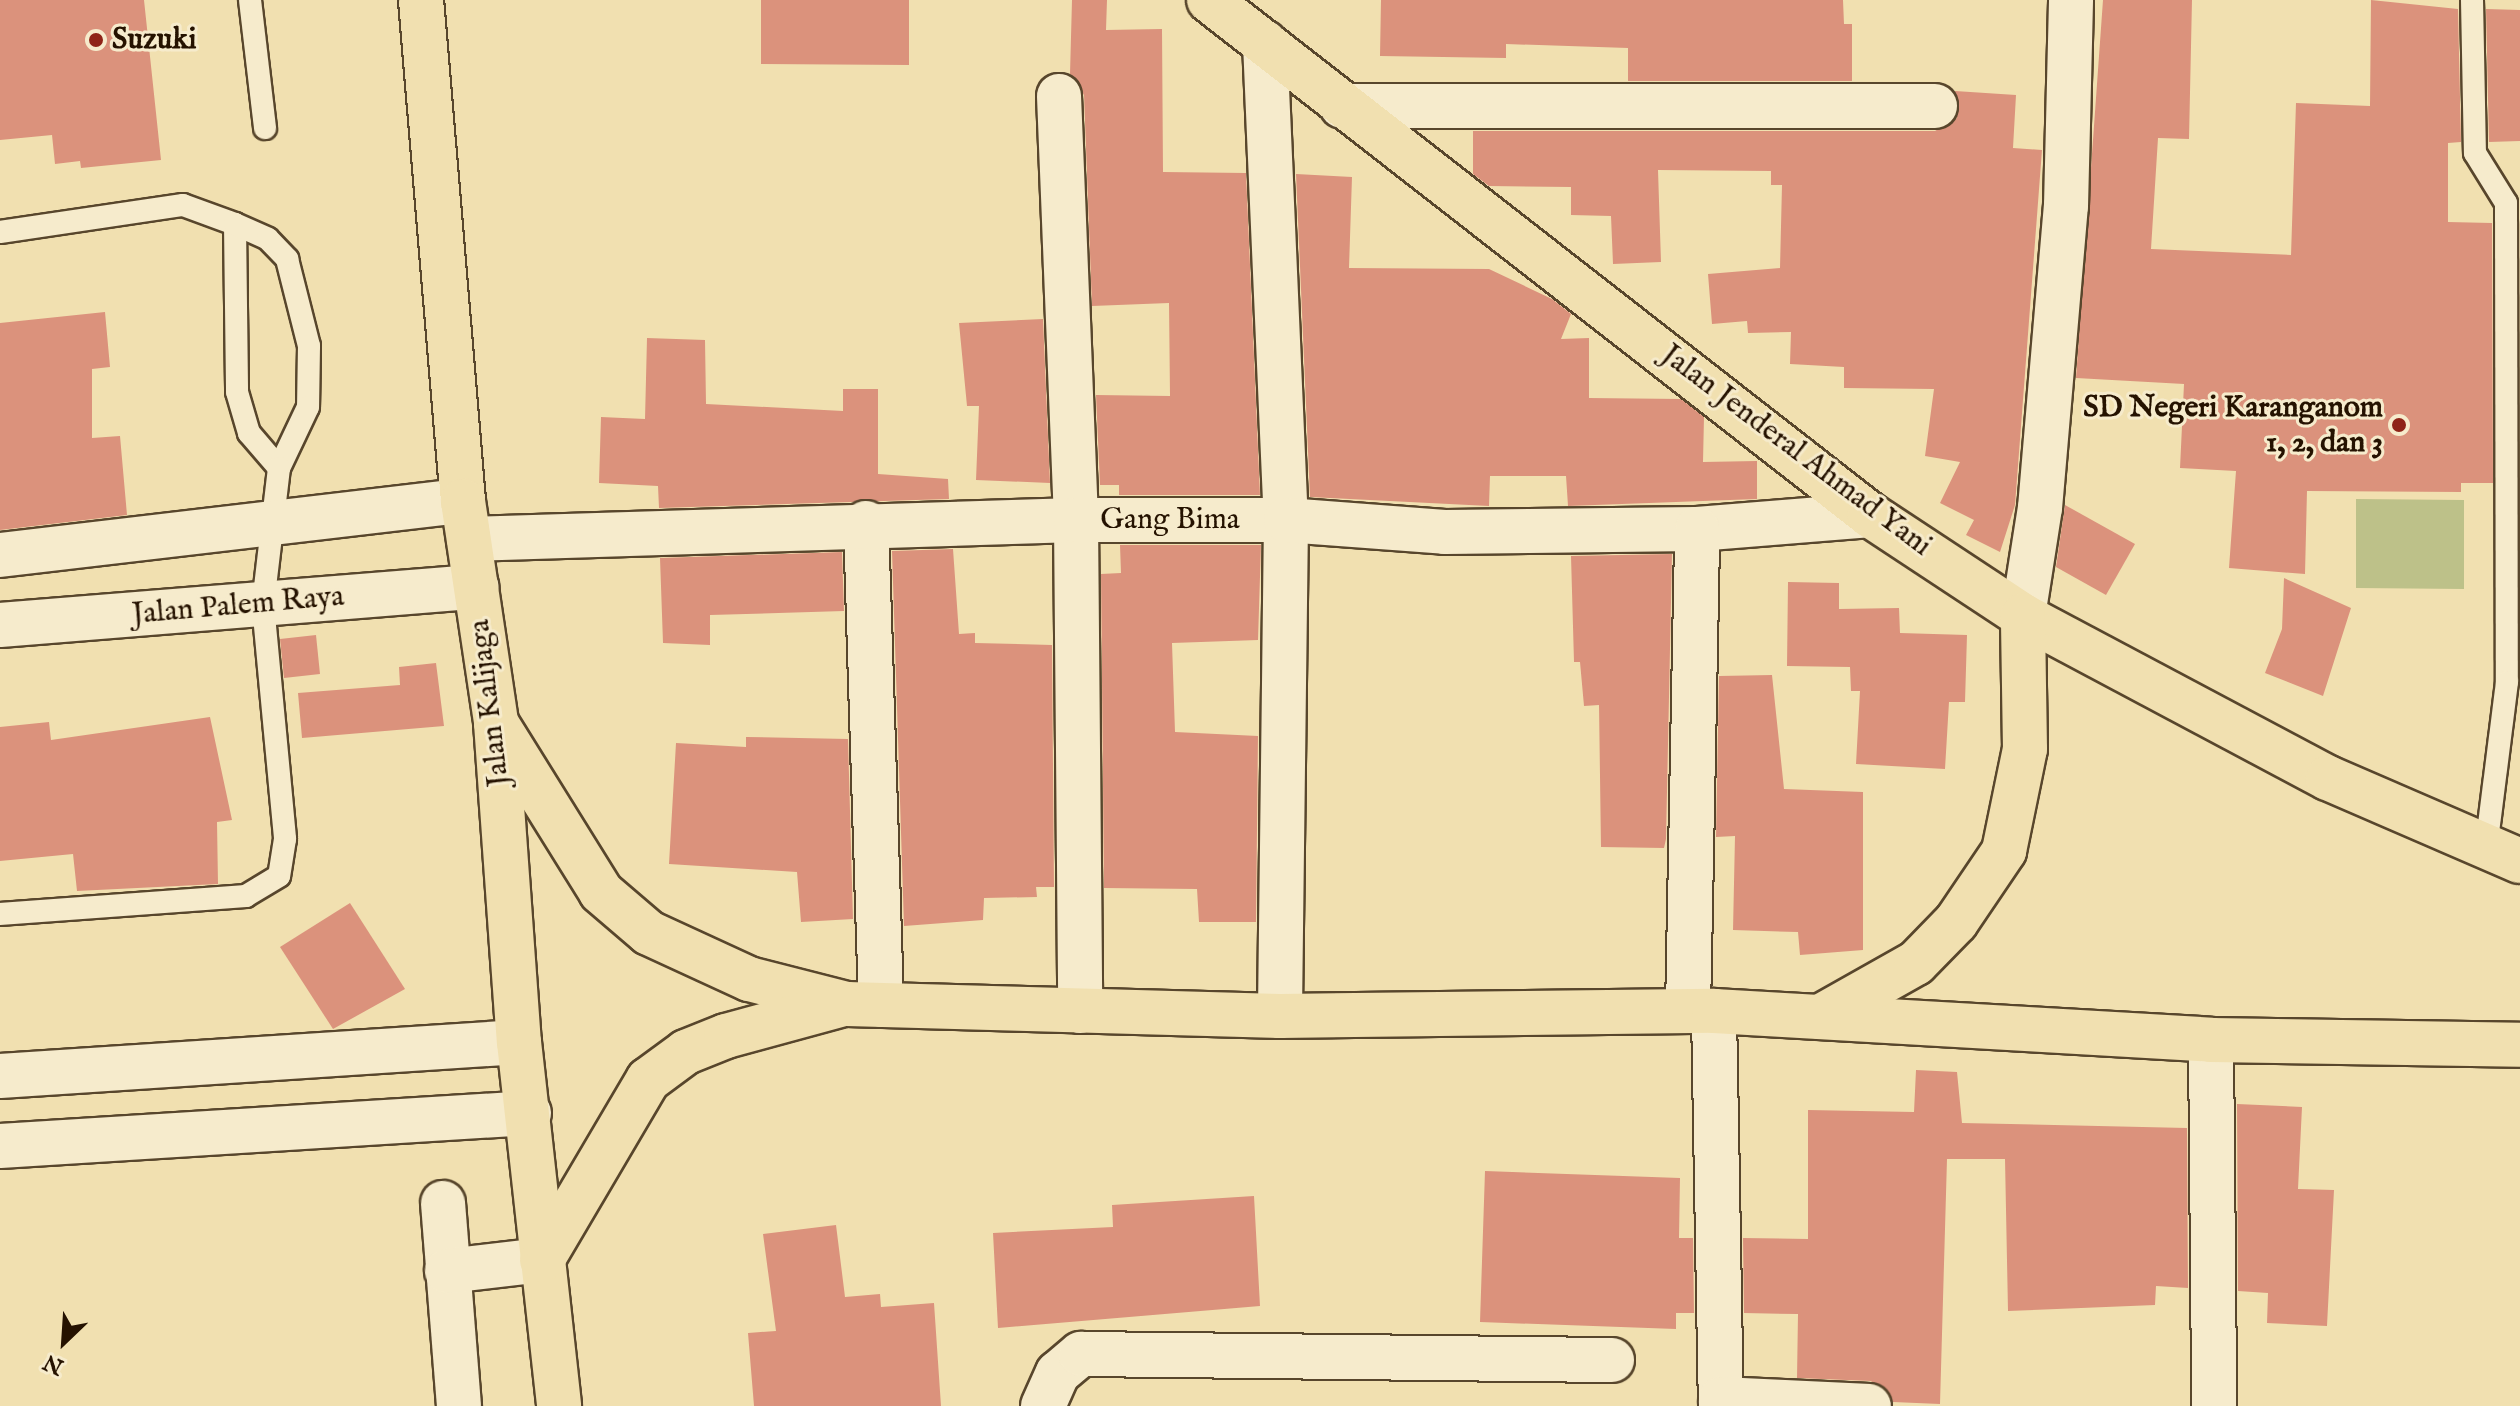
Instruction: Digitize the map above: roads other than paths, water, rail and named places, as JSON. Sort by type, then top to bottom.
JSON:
[{"type":"highway","name":"Jalan Kalijaga","points":[[421,0],[466,520],[496,723],[519,1042],[559,1406]]},
{"type":"highway","name":"Jalan Jenderal Ahmad Yani","points":[[1209,0],[1870,515],[2023,616],[2286,757],[2503,855]]},
{"type":"highway","points":[[1820,1017],[1916,963],[1979,893],[2004,851],[2025,749],[2023,616]]},
{"type":"highway","points":[[496,723],[601,892],[649,933],[749,979],[864,1004],[1280,1016],[1701,1011],[2211,1040],[2520,1045]]},
{"type":"highway","points":[[542,1260],[648,1080],[686,1052],[726,1036],[864,1004]]},
{"type":"street","points":[[2023,616],[2040,508],[2066,206],[2071,0]]},
{"type":"street","points":[[1265,43],[1286,520],[1280,1016]]},
{"type":"street","points":[[1059,96],[1076,520],[1080,1011]]},
{"type":"street","points":[[1342,106],[1935,106]]},
{"type":"street","name":"Gang Bima","points":[[466,520],[866,523],[1286,520],[1445,532],[1697,529],[1870,515]]},
{"type":"street","points":[[0,555],[270,528],[466,520]]},
{"type":"street","points":[[864,1004],[866,523]]},
{"type":"street","points":[[1697,529],[1701,1011],[1721,1403],[1869,1406]]},
{"type":"street","name":"Jalan Palem Raya","points":[[0,625],[476,587]]},
{"type":"street","points":[[2211,1040],[2214,1406]]},
{"type":"street","points":[[0,1076],[519,1042]]},
{"type":"street","points":[[0,1146],[529,1113]]},
{"type":"street","points":[[443,1203],[459,1406]]},
{"type":"street","points":[[447,1271],[542,1260]]},
{"type":"street","points":[[1043,1406],[1058,1373],[1081,1354],[1612,1360]]},
{"type":"lane","points":[[250,0],[265,128]]},
{"type":"lane","points":[[2472,0],[2475,153],[2506,203],[2507,682],[2503,855]]},
{"type":"lane","points":[[0,232],[183,205],[235,224],[268,239],[287,259],[309,346],[308,407],[279,468],[263,605],[285,839],[279,876],[246,896],[0,914]]},
{"type":"lane","points":[[235,224],[237,392],[249,433],[279,468]]},
{"type":"place","name":"Suzuki","points":[[96,40]]},
{"type":"place","name":"SD Negeri Karanganom 1, 2, dan 3","points":[[2399,425]]}]
